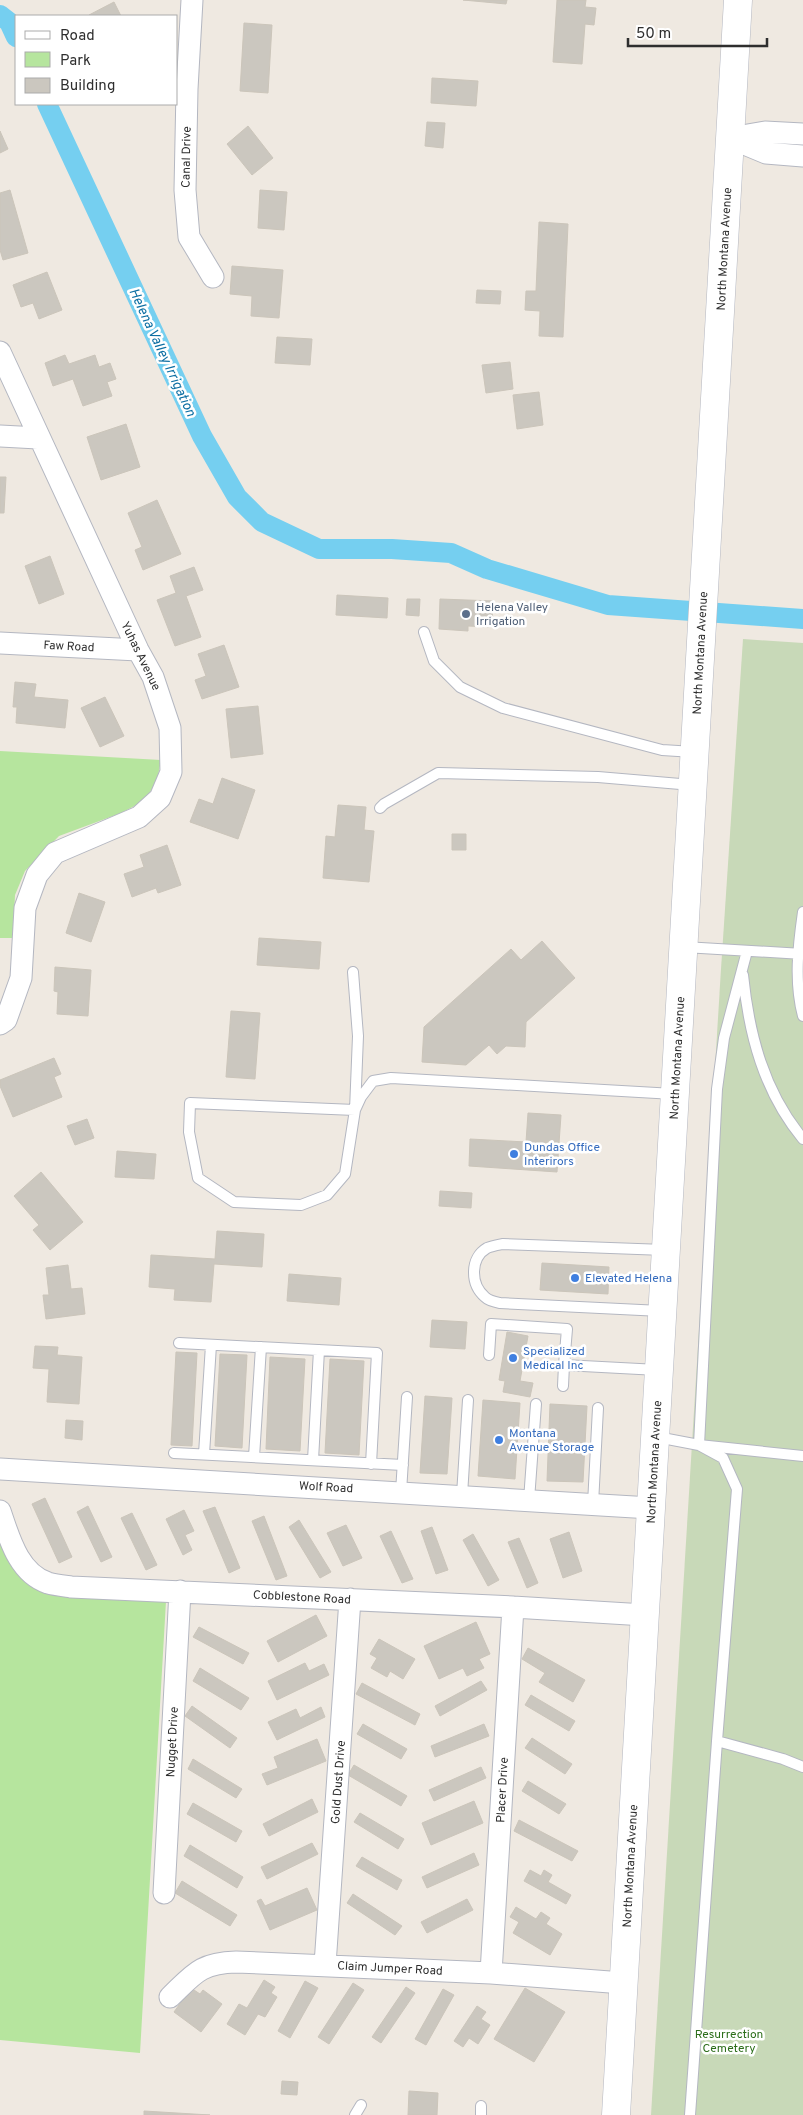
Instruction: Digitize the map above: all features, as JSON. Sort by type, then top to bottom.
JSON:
[{"type":"main road","name":"North Montana Avenue","points":[[616,2115],[738,0]]},
{"type":"street","name":"Canal Drive","points":[[192,0],[187,89],[185,190],[189,237],[213,277]]},
{"type":"street","points":[[730,138],[765,132],[803,134]]},
{"type":"street","points":[[730,138],[766,153],[803,156]]},
{"type":"street","name":"Yuhas Avenue","points":[[0,352],[38,438],[138,650],[153,677],[170,728],[171,772],[160,798],[140,817],[56,853],[37,875],[25,908],[21,978],[6,1020],[0,1024]]},
{"type":"street","points":[[0,436],[38,438]]},
{"type":"street","name":"Faw Road","points":[[0,642],[138,650]]},
{"type":"street","name":"Wolf Road","points":[[0,1469],[462,1495],[652,1508]]},
{"type":"street","name":"Cobblestone Road","points":[[0,1511],[13,1549],[29,1571],[47,1583],[71,1587],[513,1607],[645,1616]]},
{"type":"street","name":"Nugget Drive","points":[[164,1893],[180,1591]]},
{"type":"street","name":"Gold Dust Drive","points":[[326,1965],[350,1599]]},
{"type":"street","name":"Placer Drive","points":[[491,1973],[513,1607]]},
{"type":"street","name":"Claim Jumper Road","points":[[170,1997],[200,1969],[221,1962],[256,1961],[491,1973],[623,1984]]},
{"type":"lane","points":[[424,632],[434,661],[460,687],[502,708],[662,750],[695,752]]},
{"type":"lane","points":[[380,808],[438,773],[598,777],[693,785]]},
{"type":"lane","points":[[803,912],[799,1002],[803,1016]]},
{"type":"lane","points":[[684,947],[800,954]]},
{"type":"lane","points":[[700,1444],[717,1089],[724,1038],[743,972],[747,951]]},
{"type":"lane","points":[[353,972],[358,1036],[355,1110],[346,1174],[327,1195],[301,1206],[234,1202],[198,1178],[189,1132],[190,1103],[355,1110]]},
{"type":"lane","points":[[743,972],[747,1014],[757,1055],[773,1094],[803,1139]]},
{"type":"lane","points":[[355,1110],[361,1097],[373,1082],[391,1078],[675,1094]]},
{"type":"lane","points":[[663,1311],[500,1303],[491,1300],[481,1292],[474,1278],[474,1268],[478,1256],[488,1248],[503,1244],[534,1243],[666,1250]]},
{"type":"lane","points":[[489,1355],[491,1324],[567,1329],[563,1386]]},
{"type":"lane","points":[[179,1343],[377,1353],[371,1464]]},
{"type":"lane","points":[[204,1454],[211,1345]]},
{"type":"lane","points":[[254,1457],[261,1347]]},
{"type":"lane","points":[[313,1460],[319,1350]]},
{"type":"lane","points":[[564,1365],[659,1370]]},
{"type":"lane","points":[[401,1492],[407,1397]]},
{"type":"lane","points":[[462,1495],[468,1400]]},
{"type":"lane","points":[[529,1500],[536,1404]]},
{"type":"lane","points":[[593,1504],[598,1408]]},
{"type":"lane","points":[[656,1437],[803,1456]]},
{"type":"lane","points":[[690,2115],[737,1488],[723,1458],[700,1444]]},
{"type":"lane","points":[[174,1453],[403,1465]]},
{"type":"lane","points":[[717,1741],[783,1759],[803,1767]]},
{"type":"lane","points":[[355,2115],[361,2105]]},
{"type":"green space","name":"Resurrection Cemetery","points":[[743,639],[803,643],[803,2115],[651,2115],[721,969]]},
{"type":"green space","points":[[0,751],[161,760],[157,781],[144,801],[121,813],[59,836],[25,871],[15,895],[13,938],[0,938]]},
{"type":"green space","points":[[0,1504],[13,1549],[47,1583],[166,1601],[140,2053],[0,2040]]},
{"type":"building","points":[[463,0],[507,0],[506,4]]},
{"type":"building","points":[[557,0],[586,0],[585,7],[596,8],[594,25],[585,24],[582,64],[553,62]]},
{"type":"building","points":[[114,2],[120,15],[89,15]]},
{"type":"building","points":[[244,23],[272,25],[268,93],[240,91]]},
{"type":"building","points":[[432,78],[478,81],[476,106],[431,103]]},
{"type":"building","points":[[427,122],[445,123],[443,148],[425,146]]},
{"type":"building","points":[[248,126],[273,158],[252,175],[227,144]]},
{"type":"building","points":[[0,131],[8,149],[0,153]]},
{"type":"building","points":[[10,190],[28,253],[3,260],[0,250],[0,193]]},
{"type":"building","points":[[260,190],[287,192],[284,230],[258,228]]},
{"type":"building","points":[[539,222],[568,224],[563,337],[539,336],[540,311],[525,310],[526,291],[536,291]]},
{"type":"building","points":[[232,266],[283,270],[279,318],[251,316],[252,296],[230,294]]},
{"type":"building","points":[[47,272],[62,310],[39,319],[33,303],[21,307],[13,285]]},
{"type":"building","points":[[477,290],[501,291],[500,304],[476,303]]},
{"type":"building","points":[[277,337],[312,339],[310,365],[275,363]]},
{"type":"building","points":[[65,355],[69,364],[95,355],[99,367],[110,363],[116,379],[107,382],[112,396],[83,406],[73,379],[53,386],[45,363]]},
{"type":"building","points":[[510,362],[513,389],[486,393],[482,365]]},
{"type":"building","points":[[539,392],[543,425],[517,429],[513,395]]},
{"type":"building","points":[[126,424],[140,467],[101,480],[87,437]]},
{"type":"building","points":[[0,477],[6,477],[4,513],[0,513]]},
{"type":"building","points":[[157,500],[181,554],[143,570],[135,550],[142,547],[128,513]]},
{"type":"building","points":[[50,556],[64,594],[39,604],[25,566]]},
{"type":"building","points":[[194,567],[203,590],[186,596],[201,637],[175,646],[157,600],[176,593],[170,576]]},
{"type":"building","points":[[337,595],[388,598],[387,618],[336,615]]},
{"type":"building","points":[[407,599],[420,599],[419,616],[406,615]]},
{"type":"building","name":"Helena Valley Irrigation","points":[[440,599],[494,601],[491,627],[468,626],[468,631],[439,629]]},
{"type":"building","points":[[224,645],[239,687],[202,699],[195,680],[206,676],[198,654]]},
{"type":"building","points":[[15,682],[36,684],[34,697],[68,700],[65,728],[16,723],[17,707],[13,707]]},
{"type":"building","points":[[105,697],[124,736],[100,747],[81,708]]},
{"type":"building","points":[[258,706],[263,754],[231,758],[226,709]]},
{"type":"building","points":[[222,778],[255,790],[238,839],[190,822],[199,799],[213,804]]},
{"type":"building","points":[[338,805],[366,807],[364,830],[374,831],[369,882],[323,878],[326,836],[335,837]]},
{"type":"building","points":[[452,834],[466,834],[466,850],[452,850]]},
{"type":"building","points":[[167,845],[181,885],[158,893],[156,888],[132,897],[124,874],[144,867],[140,855]]},
{"type":"building","points":[[79,893],[105,902],[91,942],[66,933]]},
{"type":"building","points":[[259,938],[321,942],[319,969],[257,965]]},
{"type":"building","points":[[542,941],[575,978],[526,1022],[525,1047],[506,1046],[497,1054],[489,1045],[466,1065],[422,1062],[424,1027],[511,949],[521,960]]},
{"type":"building","points":[[55,967],[91,970],[88,1016],[57,1014],[58,992],[54,991]]},
{"type":"building","points":[[231,1011],[260,1013],[255,1079],[226,1077]]},
{"type":"building","points":[[54,1058],[61,1074],[54,1077],[62,1097],[13,1117],[0,1086],[0,1080]]},
{"type":"building","name":"Dundas Office Interirors","points":[[528,1113],[561,1115],[557,1172],[469,1166],[470,1139],[526,1142]]},
{"type":"building","points":[[87,1119],[94,1138],[75,1145],[67,1126]]},
{"type":"building","points":[[117,1151],[156,1154],[154,1179],[115,1177]]},
{"type":"building","points":[[41,1172],[83,1222],[50,1250],[33,1230],[39,1225],[14,1196]]},
{"type":"building","points":[[440,1191],[472,1193],[471,1208],[439,1206]]},
{"type":"building","points":[[217,1231],[264,1234],[262,1267],[214,1264],[211,1302],[174,1300],[175,1289],[149,1287],[151,1255],[215,1259]]},
{"type":"building","name":"Elevated Helena","points":[[542,1263],[609,1267],[608,1294],[540,1290]]},
{"type":"building","points":[[68,1265],[71,1289],[82,1288],[85,1314],[46,1319],[43,1295],[49,1295],[46,1268]]},
{"type":"building","points":[[289,1274],[341,1278],[339,1305],[287,1301]]},
{"type":"building","points":[[432,1320],[467,1322],[465,1349],[430,1347]]},
{"type":"building","name":"Specialized Medical Inc","points":[[507,1332],[528,1336],[520,1381],[533,1383],[530,1397],[503,1392],[505,1381],[499,1380]]},
{"type":"building","points":[[35,1346],[58,1347],[57,1355],[82,1357],[79,1404],[47,1402],[49,1369],[33,1368]]},
{"type":"building","points":[[176,1352],[197,1353],[192,1446],[171,1445]]},
{"type":"building","points":[[220,1354],[247,1355],[242,1448],[215,1446]]},
{"type":"building","points":[[270,1357],[305,1359],[300,1451],[266,1449]]},
{"type":"building","points":[[330,1359],[364,1361],[359,1455],[325,1453]]},
{"type":"building","points":[[425,1396],[452,1398],[447,1474],[420,1473]]},
{"type":"building","name":"Montana Avenue Storage","points":[[483,1400],[520,1403],[515,1479],[478,1476]]},
{"type":"building","points":[[550,1404],[587,1406],[583,1482],[547,1481]]},
{"type":"building","points":[[66,1420],[83,1421],[82,1440],[65,1438]]},
{"type":"building","points":[[45,1498],[72,1557],[59,1563],[32,1504]]},
{"type":"building","points":[[88,1506],[112,1557],[101,1562],[77,1512]]},
{"type":"building","points":[[215,1507],[240,1568],[229,1573],[203,1511]]},
{"type":"building","points":[[184,1510],[194,1531],[185,1535],[192,1550],[183,1555],[166,1519]]},
{"type":"building","points":[[132,1513],[157,1565],[146,1570],[121,1518]]},
{"type":"building","points":[[264,1516],[287,1576],[276,1580],[252,1521]]},
{"type":"building","points":[[299,1520],[331,1572],[320,1578],[289,1527]]},
{"type":"building","points":[[346,1525],[362,1558],[343,1566],[327,1533]]},
{"type":"building","points":[[432,1527],[448,1570],[436,1574],[421,1531]]},
{"type":"building","points":[[391,1531],[413,1579],[402,1583],[380,1536]]},
{"type":"building","points":[[569,1532],[582,1571],[563,1578],[550,1539]]},
{"type":"building","points":[[473,1534],[499,1580],[488,1586],[463,1540]]},
{"type":"building","points":[[519,1538],[538,1583],[527,1588],[508,1542]]},
{"type":"building","points":[[316,1615],[327,1636],[278,1662],[267,1641]]},
{"type":"building","points":[[476,1622],[490,1654],[479,1659],[484,1668],[467,1676],[463,1668],[439,1679],[424,1646]]},
{"type":"building","points":[[199,1627],[249,1653],[243,1664],[193,1637]]},
{"type":"building","points":[[379,1639],[415,1659],[403,1679],[390,1671],[387,1677],[371,1668],[377,1658],[370,1654]]},
{"type":"building","points":[[528,1648],[585,1680],[573,1702],[539,1682],[545,1673],[522,1659]]},
{"type":"building","points":[[305,1663],[309,1671],[324,1664],[329,1675],[277,1700],[268,1681]]},
{"type":"building","points":[[200,1668],[249,1698],[241,1710],[193,1681]]},
{"type":"building","points":[[481,1681],[487,1690],[440,1716],[435,1706]]},
{"type":"building","points":[[362,1683],[420,1714],[415,1725],[356,1694]]},
{"type":"building","points":[[531,1695],[575,1721],[569,1731],[525,1705]]},
{"type":"building","points":[[192,1706],[237,1738],[230,1748],[185,1716]]},
{"type":"building","points":[[321,1707],[325,1717],[277,1740],[268,1722],[296,1709],[300,1718]]},
{"type":"building","points":[[363,1724],[407,1749],[401,1759],[357,1734]]},
{"type":"building","points":[[484,1724],[489,1736],[435,1757],[431,1746]]},
{"type":"building","points":[[532,1738],[572,1764],[565,1774],[525,1748]]},
{"type":"building","points":[[317,1739],[326,1761],[267,1785],[262,1774],[278,1768],[274,1757]]},
{"type":"building","points":[[193,1759],[242,1789],[236,1798],[188,1769]]},
{"type":"building","points":[[354,1765],[407,1796],[401,1806],[348,1775]]},
{"type":"building","points":[[481,1767],[486,1778],[434,1801],[429,1790]]},
{"type":"building","points":[[528,1781],[566,1804],[559,1814],[522,1791]]},
{"type":"building","points":[[312,1799],[318,1812],[269,1836],[263,1824]]},
{"type":"building","points":[[474,1801],[483,1823],[431,1845],[422,1823]]},
{"type":"building","points":[[193,1803],[242,1831],[236,1842],[187,1814]]},
{"type":"building","points":[[360,1813],[404,1839],[398,1849],[354,1822]]},
{"type":"building","points":[[519,1820],[578,1851],[572,1861],[514,1831]]},
{"type":"building","points":[[312,1843],[318,1854],[267,1879],[261,1867]]},
{"type":"building","points":[[190,1845],[243,1877],[237,1888],[184,1856]]},
{"type":"building","points":[[474,1853],[479,1865],[427,1888],[422,1877]]},
{"type":"building","points":[[362,1857],[402,1880],[397,1890],[356,1866]]},
{"type":"building","points":[[530,1870],[541,1876],[544,1870],[552,1875],[548,1882],[571,1895],[566,1904],[524,1881]]},
{"type":"building","points":[[182,1881],[237,1915],[230,1926],[175,1893]]},
{"type":"building","points":[[307,1888],[317,1910],[270,1930],[257,1901],[261,1899],[265,1906]]},
{"type":"building","points":[[353,1894],[402,1926],[395,1935],[347,1903]]},
{"type":"building","points":[[467,1899],[473,1910],[427,1933],[421,1922]]},
{"type":"building","points":[[516,1907],[536,1919],[541,1912],[550,1918],[546,1924],[562,1934],[550,1955],[513,1933],[519,1922],[510,1917]]},
{"type":"building","points":[[264,1980],[275,1987],[271,1993],[277,1997],[265,2017],[258,2014],[245,2035],[227,2024],[239,2004],[247,2008]]},
{"type":"building","points":[[305,1981],[318,1988],[290,2038],[278,2031]]},
{"type":"building","points":[[353,1983],[364,1990],[329,2044],[318,2037]]},
{"type":"building","points":[[406,1987],[415,1993],[381,2043],[372,2037]]},
{"type":"building","points":[[191,1988],[200,1994],[203,1990],[222,2004],[201,2032],[174,2012]]},
{"type":"building","points":[[525,1988],[565,2012],[534,2062],[494,2039]]},
{"type":"building","points":[[443,1989],[454,1995],[426,2045],[415,2039]]},
{"type":"building","points":[[477,2006],[486,2012],[481,2019],[490,2025],[478,2044],[469,2038],[463,2047],[454,2041]]},
{"type":"building","points":[[282,2081],[298,2082],[297,2095],[281,2094]]},
{"type":"building","points":[[409,2091],[438,2093],[437,2115],[408,2115]]},
{"type":"building","points":[[144,2111],[210,2115],[144,2115]]},
{"type":"waterway","name":"Helena Valley Irrigation","points":[[0,15],[9,22],[15,35]]},
{"type":"waterway","name":"Helena Valley Irrigation","points":[[47,105],[202,436],[237,497],[262,522],[319,549],[392,549],[451,553],[487,569],[608,605],[803,619]]},
{"type":"place","name":"Helena Valley Irrigation","points":[[466,614]]},
{"type":"place","name":"Dundas Office Interirors","points":[[514,1154]]},
{"type":"place","name":"Elevated Helena","points":[[575,1278]]},
{"type":"place","name":"Specialized Medical Inc","points":[[513,1358]]},
{"type":"place","name":"Montana Avenue Storage","points":[[499,1440]]}]
